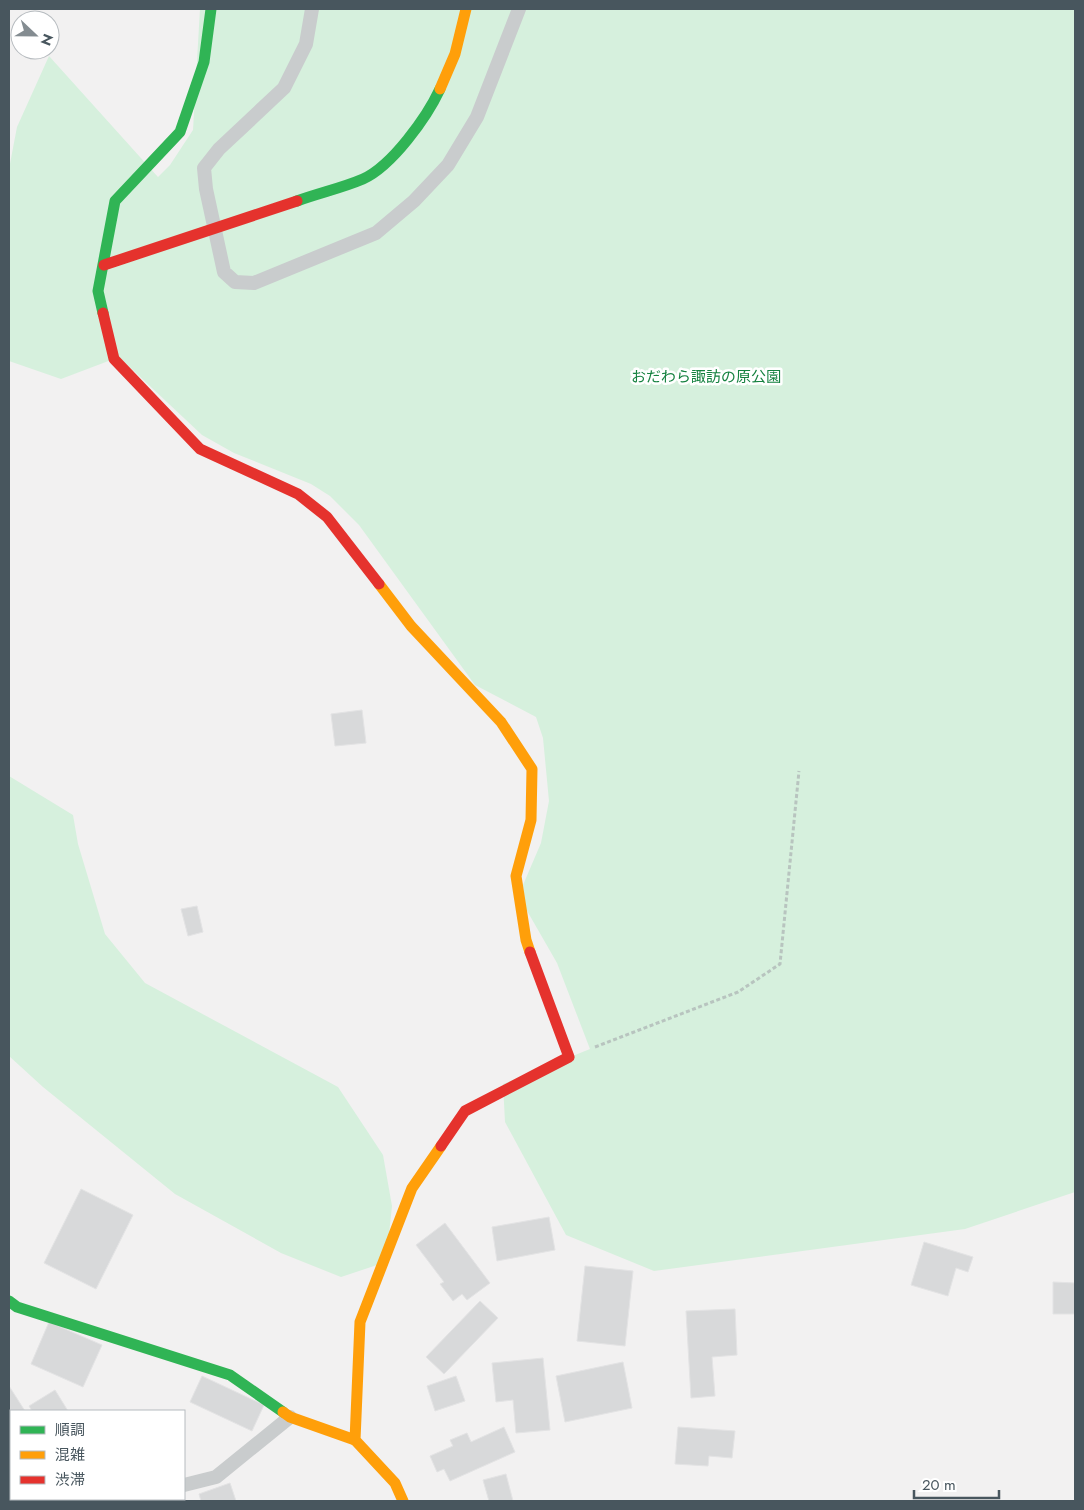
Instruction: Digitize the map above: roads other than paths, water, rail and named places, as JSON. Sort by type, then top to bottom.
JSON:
[{"type":"street","points":[[212,9],[204,62],[180,132],[115,201],[98,291],[114,359],[200,449],[298,494],[326,516],[411,626],[501,722],[532,768],[531,820],[516,876],[526,940],[569,1057],[465,1111],[412,1188],[360,1322],[355,1440]]},
{"type":"street","points":[[104,266],[365,178],[397,154],[433,104],[454,54],[466,9]]},
{"type":"street","points":[[9,1301],[17,1307],[230,1375],[272,1402],[290,1417],[355,1440],[395,1483],[403,1501]]},
{"type":"lane","points":[[312,9],[306,44],[284,88],[219,149],[204,168],[209,206],[224,272],[236,282],[254,283],[376,234],[414,201],[448,165],[477,116],[518,9]]},
{"type":"lane","points":[[185,1485],[216,1477],[290,1417]]},
{"type":"park label","name":"おだわら諏訪の原公園","points":[[706,377]]}]
